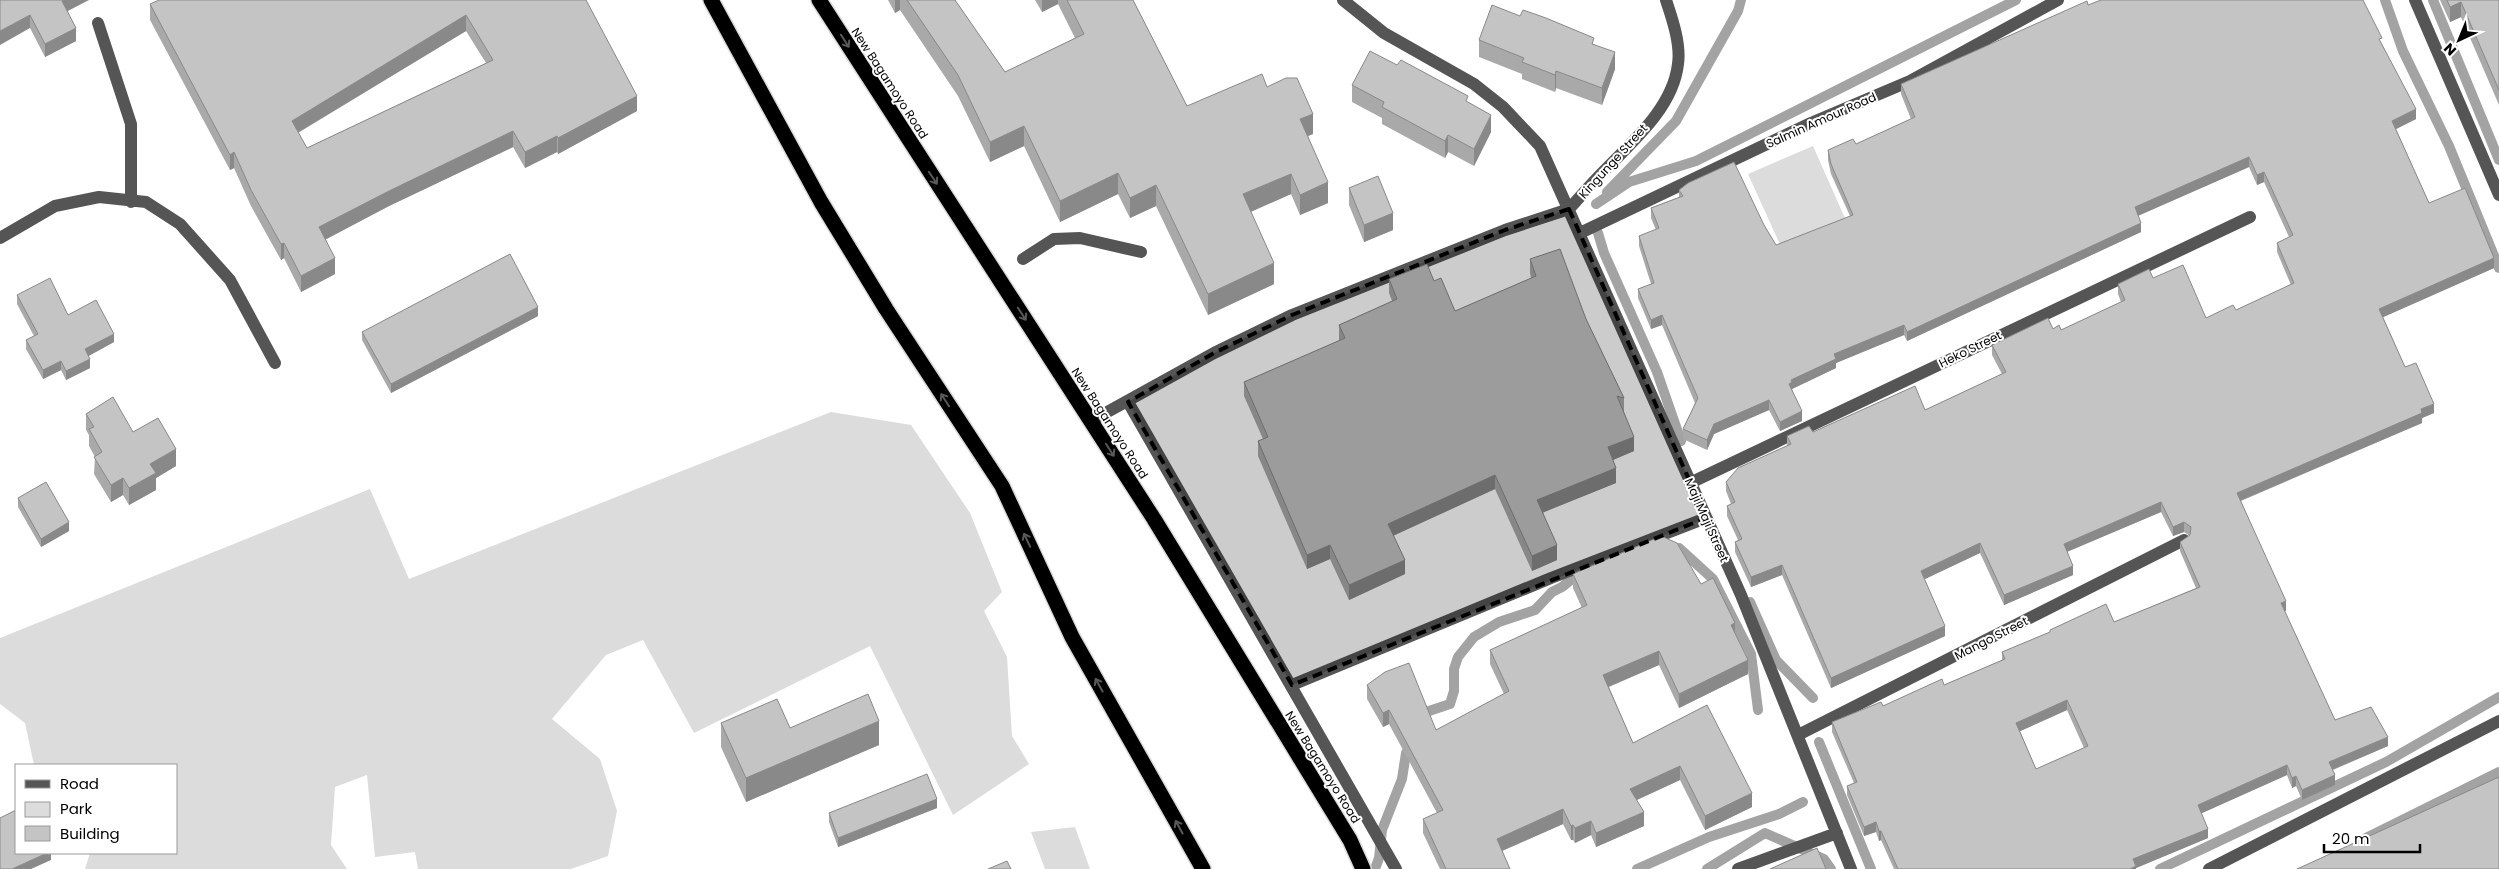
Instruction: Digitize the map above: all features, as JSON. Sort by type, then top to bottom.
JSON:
[{"type":"highway","points":[[711,0],[826,210],[886,309],[1002,486],[1072,637],[1203,869]]},
{"type":"highway","name":"New Bagamoyo Road","points":[[819,0],[1091,421],[1350,840],[1363,869]]},
{"type":"street","name":"Maji Maji Street","points":[[1343,0],[1384,33],[1474,84],[1503,107],[1540,146],[1745,604],[1851,869]]},
{"type":"street","name":"Kingunge Street","points":[[1569,209],[1601,173],[1631,145],[1667,100],[1678,64],[1675,32],[1666,0]]},
{"type":"street","name":"Salmin Amour Road","points":[[1580,233],[1802,127],[1910,80],[2058,0]]},
{"type":"street","points":[[2415,0],[2499,195]]},
{"type":"street","points":[[98,23],[131,124],[131,202]]},
{"type":"street","points":[[0,238],[55,206],[99,197],[131,202],[146,202],[180,224],[230,280],[275,363]]},
{"type":"street","points":[[1091,421],[1214,353],[1292,315],[1505,230],[1569,209]]},
{"type":"street","name":"Heko Street","points":[[1690,482],[2250,217]]},
{"type":"street","points":[[1023,259],[1054,239],[1080,238],[1141,252]]},
{"type":"street","points":[[1128,402],[1396,869]]},
{"type":"street","points":[[1292,685],[1550,578],[1706,518]]},
{"type":"street","name":"Mango Street","points":[[1798,735],[2184,540]]},
{"type":"street","points":[[2209,869],[2499,722]]},
{"type":"street","points":[[1738,869],[1837,833]]},
{"type":"highlighted area","points":[[1569,209],[1706,518],[1292,685],[1128,402],[1214,353],[1292,315],[1505,230]]},
{"type":"green space","points":[[1813,146],[1848,225],[1783,251],[1748,174]]},
{"type":"green space","points":[[831,412],[911,425],[970,513],[1002,592],[984,611],[1007,657],[1012,736],[1029,764],[953,815],[870,646],[694,733],[643,640],[606,655],[552,719],[600,759],[617,811],[608,856],[571,869],[418,869],[415,852],[375,857],[367,775],[335,787],[331,845],[347,869],[85,869],[90,854],[178,854],[178,764],[34,764],[25,723],[0,704],[0,638],[370,489],[409,579]]},
{"type":"green space","points":[[1075,827],[1090,869],[1045,869],[1031,832]]},
{"type":"building","points":[[0,0],[64,0],[62,1],[76,28],[45,44],[30,15],[0,31]]},
{"type":"building","points":[[159,0],[586,0],[637,96],[558,138],[557,136],[525,152],[513,131],[319,227],[335,258],[301,276],[284,243],[281,244],[251,190],[234,152],[230,155],[150,4]],"holes":[[[466,15],[493,60],[307,148],[292,121]]]},
{"type":"building","points":[[907,0],[955,0],[1005,72],[1084,34],[1067,0],[1133,0],[1187,106],[1262,74],[1267,87],[1286,78],[1297,78],[1313,114],[1300,119],[1328,182],[1300,195],[1291,174],[1243,194],[1274,263],[1208,294],[1156,185],[1130,198],[1118,173],[1060,201],[1024,126],[990,142],[958,75]]},
{"type":"building","points":[[2101,0],[2363,0],[2382,38],[2379,39],[2416,109],[2392,121],[2429,203],[2465,188],[2494,258],[2379,309],[2405,367],[2416,363],[2434,404],[2421,409],[2422,413],[2237,493],[2286,601],[2281,603],[2335,720],[2371,707],[2388,737],[2329,762],[2335,775],[2302,790],[2296,776],[2292,778],[2287,765],[2198,805],[2208,829],[2133,859],[2136,866],[2130,869],[1898,869],[1876,822],[1864,827],[1847,786],[1857,782],[1832,722],[1881,702],[1883,706],[1942,679],[1944,685],[2005,659],[2002,652],[2050,632],[2050,630],[2106,604],[2114,622],[2200,587],[2180,542],[2190,535],[2191,527],[2184,522],[2173,527],[2161,502],[2064,544],[2073,566],[2004,595],[1980,543],[1921,571],[1945,626],[1831,678],[1782,565],[1751,577],[1735,542],[1742,539],[1727,506],[1735,502],[1726,482],[1738,468],[1791,444],[1787,436],[1809,426],[1813,432],[1915,386],[1925,410],[2006,372],[1992,345],[2048,318],[2053,329],[2059,325],[2061,330],[2125,300],[2118,284],[2149,269],[2153,278],[2183,265],[2206,318],[2233,305],[2236,310],[2294,283],[2277,243],[2293,235],[2264,172],[2257,175],[2249,157],[2135,207],[2141,223],[1907,332],[1904,325],[1834,354],[1836,359],[1791,380],[1792,382],[1789,384],[1802,411],[1780,422],[1769,400],[1714,424],[1707,440],[1683,429],[1698,398],[1662,315],[1651,320],[1638,289],[1654,283],[1639,236],[1659,228],[1651,208],[1683,196],[1679,190],[1688,183],[1734,162],[1764,225],[1776,245],[1853,215],[1831,164],[1828,150],[1853,139],[1856,144],[1915,117],[1901,84],[2087,1],[2088,5]],"holes":[[[2067,700],[2088,746],[2036,769],[2016,723]]]},
{"type":"building","points":[[2447,0],[2499,0],[2499,90],[2461,2],[2450,7]]},
{"type":"building","points":[[1492,5],[1520,16],[1523,10],[1546,18],[1594,38],[1592,44],[1615,52],[1602,88],[1556,71],[1555,75],[1522,62],[1524,58],[1479,40]]},
{"type":"building","points":[[1370,51],[1397,65],[1401,60],[1468,96],[1466,101],[1491,115],[1474,149],[1448,135],[1445,141],[1382,107],[1384,102],[1352,85]]},
{"type":"building","points":[[1378,176],[1393,213],[1364,225],[1349,188]]},
{"type":"building","points":[[1560,249],[1586,319],[1624,398],[1617,396],[1634,437],[1608,447],[1616,468],[1537,500],[1557,545],[1532,556],[1495,475],[1388,524],[1405,560],[1349,585],[1330,545],[1307,555],[1258,441],[1268,437],[1244,382],[1345,338],[1339,325],[1397,299],[1389,279],[1427,264],[1434,281],[1441,278],[1455,311],[1536,276],[1530,259]]},
{"type":"building","points":[[510,254],[538,307],[391,384],[362,332]]},
{"type":"building","points":[[50,278],[68,315],[96,300],[114,334],[85,349],[90,359],[66,371],[61,361],[43,370],[26,340],[38,334],[17,295]]},
{"type":"building","points":[[113,397],[133,432],[158,418],[176,449],[150,464],[156,473],[129,488],[123,478],[111,485],[94,457],[102,452],[89,429],[94,427],[86,414]]},
{"type":"building","points":[[46,482],[69,522],[41,539],[18,498]]},
{"type":"building","points":[[1661,536],[1677,543],[1701,584],[1713,578],[1735,623],[1731,625],[1748,660],[1679,694],[1659,651],[1603,675],[1633,743],[1707,705],[1752,793],[1705,816],[1680,766],[1630,789],[1644,812],[1596,833],[1591,821],[1575,828],[1573,825],[1571,826],[1563,809],[1497,839],[1510,869],[1446,869],[1423,819],[1443,810],[1389,710],[1383,713],[1367,685],[1385,672],[1409,663],[1436,730],[1509,691],[1490,650],[1587,605],[1573,574]]},
{"type":"building","points":[[868,694],[879,721],[746,778],[721,723],[777,699],[790,728]]},
{"type":"building","points":[[927,774],[937,799],[838,838],[829,813]]},
{"type":"building","points":[[2499,777],[2499,869],[2297,869]]},
{"type":"building","points":[[15,810],[15,854],[45,854],[12,869],[0,869],[0,818]]},
{"type":"building","points":[[1817,848],[1826,869],[1770,869]]},
{"type":"building","points":[[1007,861],[1011,869],[988,869]]},
{"type":"waterway","points":[[1607,192],[1676,121],[1738,11],[1741,0]]},
{"type":"waterway","points":[[1596,204],[1629,182],[1696,161],[2016,0]]},
{"type":"waterway","points":[[2385,0],[2403,51],[2449,146],[2499,268]]},
{"type":"waterway","points":[[2433,0],[2499,160]]},
{"type":"waterway","points":[[1598,233],[1604,253],[1657,372],[1681,441]]},
{"type":"waterway","points":[[1669,549],[1679,548],[1713,579],[1751,654],[1758,710]]},
{"type":"waterway","points":[[1423,722],[1426,712],[1450,704],[1454,691],[1454,669],[1458,657],[1474,637],[1499,622],[1535,610],[1552,592],[1562,587],[1583,570]]},
{"type":"waterway","points":[[1750,602],[1776,660],[1813,698]]},
{"type":"waterway","points":[[2160,869],[2386,762],[2499,697]]},
{"type":"waterway","points":[[1819,742],[1871,869]]},
{"type":"waterway","points":[[1375,869],[1379,858],[1382,830],[1402,779],[1406,753],[1413,744]]},
{"type":"waterway","points":[[2366,838],[2499,772]]},
{"type":"waterway","points":[[1637,869],[1709,837],[1779,814],[1803,802]]},
{"type":"waterway","points":[[1707,869],[1765,833],[1824,859],[1831,869]]}]
